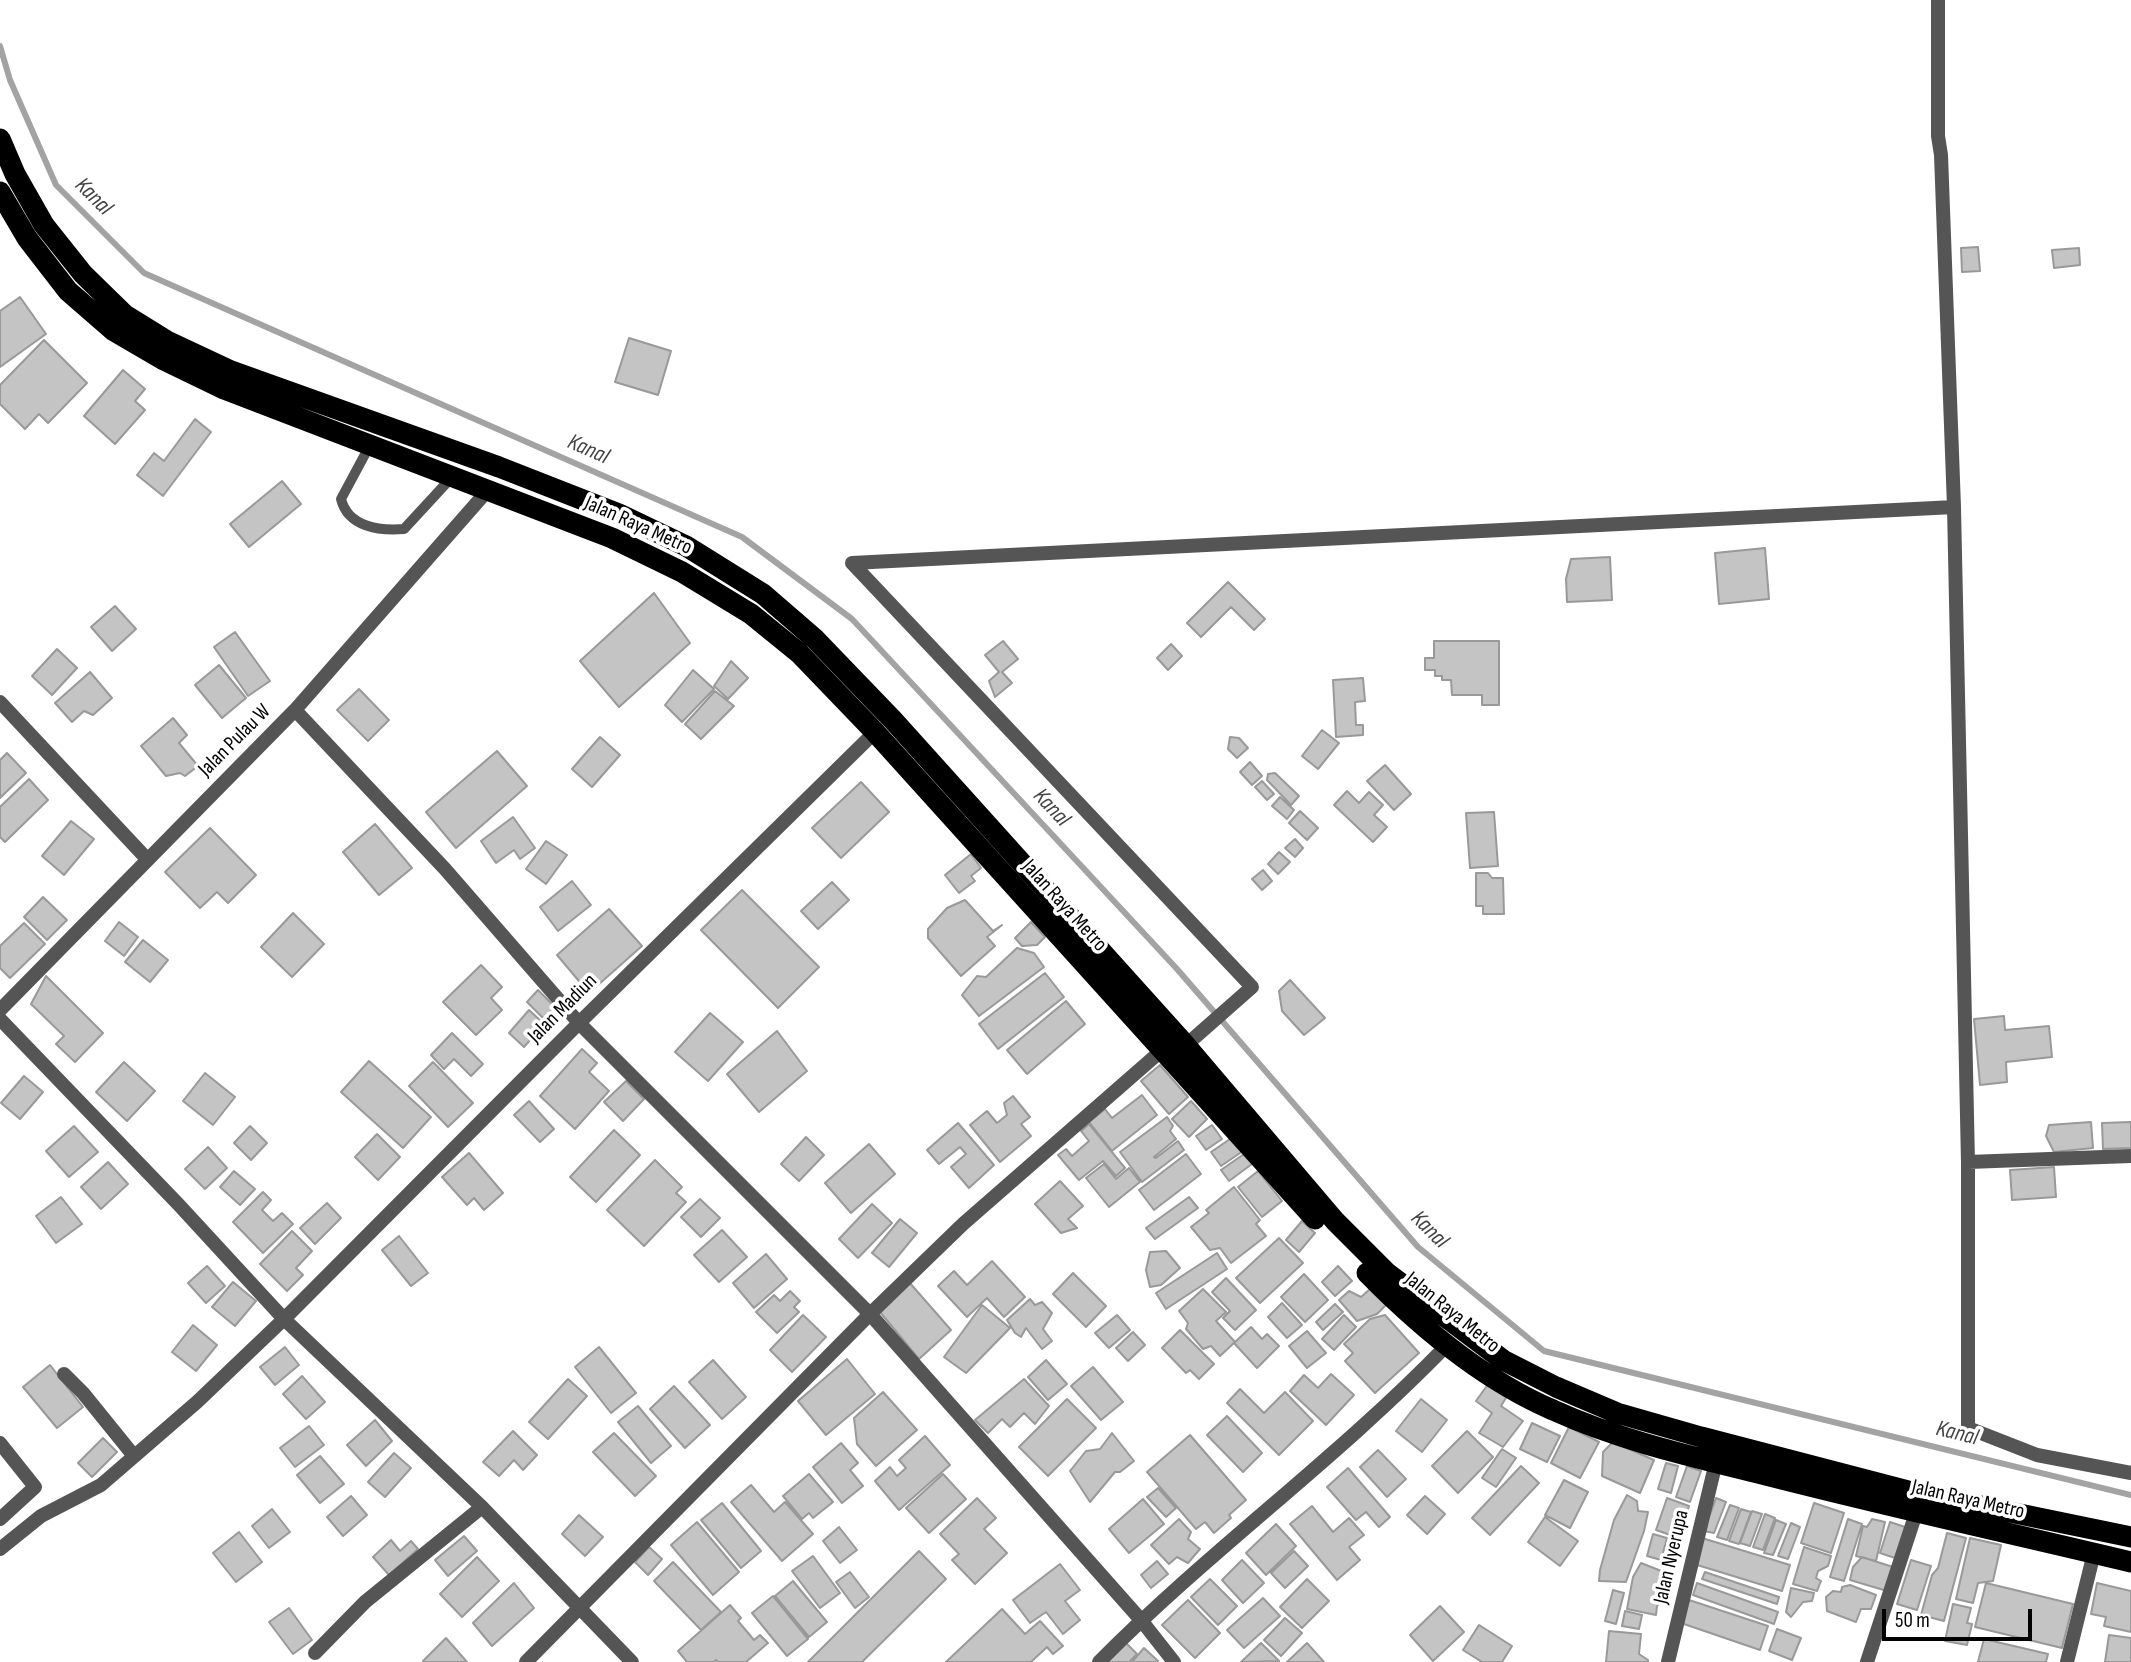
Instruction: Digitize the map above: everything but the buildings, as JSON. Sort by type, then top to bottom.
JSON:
[{"type":"highway","points":[[0,139],[15,174],[44,225],[83,274],[125,315],[167,341],[231,371],[499,467],[619,514],[686,547],[763,594],[816,639],[892,720],[1185,1046],[1335,1221],[1387,1273],[1503,1360],[1556,1387],[1617,1413],[1689,1434],[1908,1491],[2131,1537]]},
{"type":"highway","name":"Jalan Raya Metro","points":[[0,192],[27,238],[68,291],[114,331],[162,359],[224,390],[612,538],[682,572],[751,614],[799,653],[876,732],[1161,1051],[1377,1283],[1447,1345],[1496,1380],[1552,1410],[1619,1436],[1916,1513],[2131,1562]]},
{"type":"highway","points":[[370,445],[380,424]]},
{"type":"highway","points":[[453,477],[464,455]]},
{"type":"highway","points":[[488,490],[499,467]]},
{"type":"street","points":[[1938,0],[1938,136],[1941,155],[1954,507],[1968,1162],[1968,1428],[2037,1454],[2131,1473]]},
{"type":"street","name":"Jalan Pulau W","points":[[0,1010],[295,710],[488,490]]},
{"type":"street","points":[[1185,1046],[1252,988],[852,563],[1954,507]]},
{"type":"street","points":[[0,702],[147,859]]},
{"type":"street","points":[[295,710],[445,869],[579,1023],[870,1314],[1174,1662]]},
{"type":"street","name":"Jalan Madiun","points":[[0,1549],[41,1516],[101,1485],[197,1402],[876,732]]},
{"type":"street","points":[[0,1019],[179,1205],[284,1319],[482,1507],[632,1662]]},
{"type":"street","points":[[526,1662],[870,1314],[963,1224],[1161,1051]]},
{"type":"street","points":[[1968,1162],[2131,1156]]},
{"type":"street","points":[[1100,1662],[1140,1620],[1397,1396],[1447,1345]]},
{"type":"street","points":[[64,1374],[83,1393],[134,1456]]},
{"type":"street","points":[[0,1443],[35,1488],[0,1519]]},
{"type":"street","name":"Jalan Nyerupa","points":[[1668,1662],[1716,1462]]},
{"type":"street","points":[[315,1653],[365,1602],[482,1507]]},
{"type":"street","points":[[1867,1662],[1916,1513]]},
{"type":"street","points":[[2067,1662],[2094,1553]]},
{"type":"lane","points":[[370,445],[341,499],[349,515],[372,529],[404,529],[453,477]]},
{"type":"waterway","name":"Kanal","points":[[0,46],[10,80],[56,185],[144,273],[742,537],[852,619],[1177,969],[1418,1247],[1544,1351],[2131,1495]]}]
